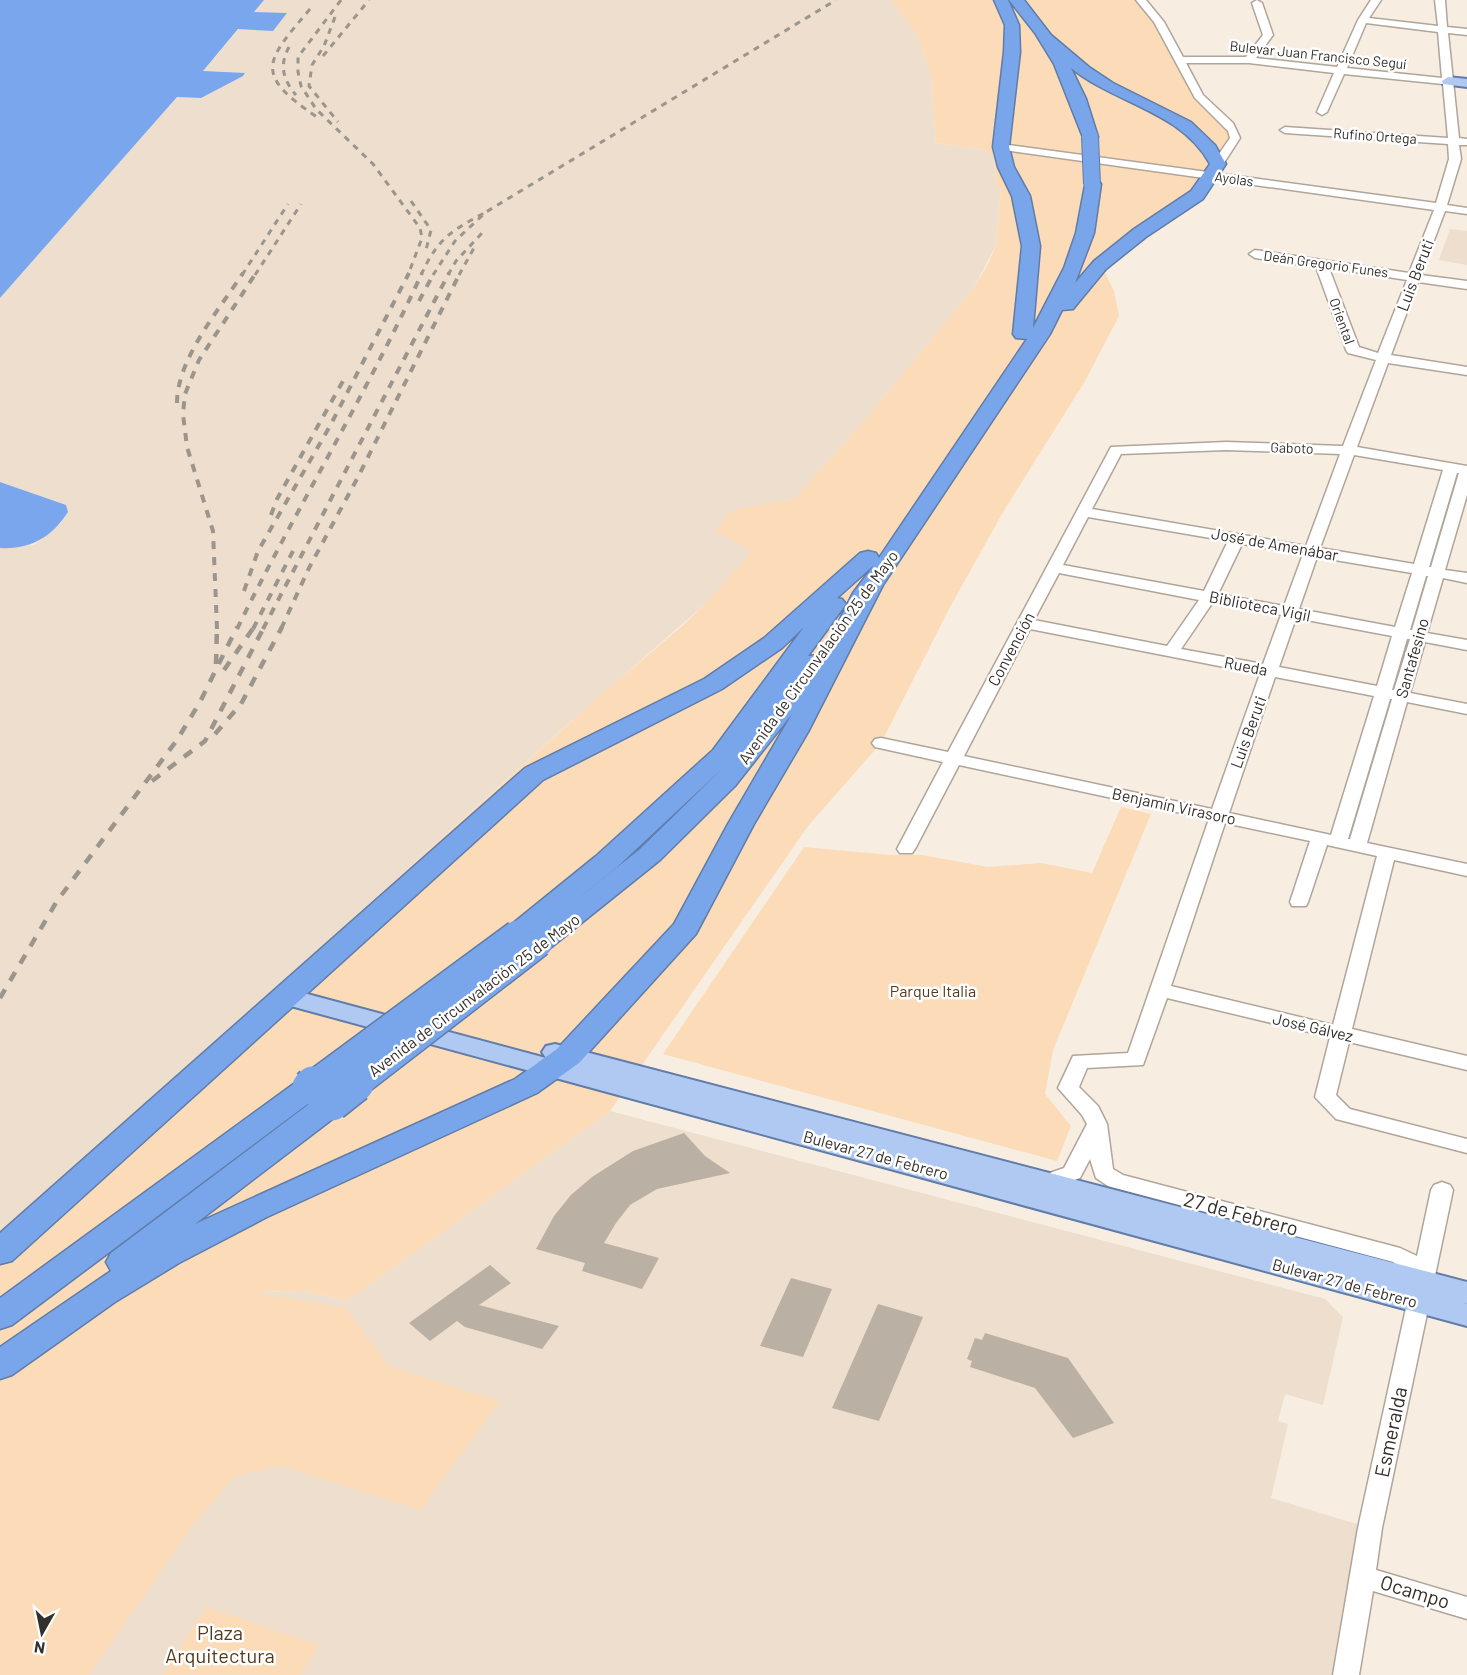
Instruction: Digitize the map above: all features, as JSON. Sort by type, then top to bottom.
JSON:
[{"type":"highway","name":"Avenida de Circunvalación 25 de Mayo","points":[[1001,0],[1020,21],[1046,61],[1082,137]]},
{"type":"highway","points":[[1001,0],[1011,25],[1012,52],[1001,147],[1006,167],[1021,196],[1031,246],[1032,334]]},
{"type":"highway","name":"Avenida de Circunvalación 25 de Mayo","points":[[0,1316],[321,1095],[578,901],[616,868],[685,824],[750,753],[870,570],[902,542],[1073,268],[1084,233],[1082,137],[1074,87],[1049,39],[1016,0]]},
{"type":"highway","points":[[1032,334],[1100,265],[1140,232],[1197,195],[1215,170],[1211,148],[1199,135],[1167,113],[1106,85],[1086,72],[1049,39]]},
{"type":"highway","name":"Avenida de Circunvalación 25 de Mayo","points":[[1032,334],[1084,183]]},
{"type":"highway","points":[[0,1252],[534,774],[713,684],[773,643],[870,570]]},
{"type":"highway","points":[[0,1365],[112,1286],[167,1254],[231,1221],[526,1086],[560,1062],[686,928],[741,824],[795,732],[870,570]]},
{"type":"highway","name":"Avenida de Circunvalación 25 de Mayo","points":[[0,1355],[21,1336],[180,1220],[321,1095]]},
{"type":"main road","name":"Bulevar 27 de Febrero","points":[[291,990],[1422,1285],[1467,1293]]},
{"type":"main road","name":"Bulevar 27 de Febrero","points":[[560,1062],[1049,1181],[1422,1285],[1467,1315]]},
{"type":"street","points":[[1141,0],[1165,32],[1200,98],[1233,129],[1235,138],[1215,170]]},
{"type":"street","points":[[1322,112],[1363,20],[1376,0]]},
{"type":"street","points":[[1440,0],[1458,85],[1460,142],[1466,161],[1452,201]]},
{"type":"street","points":[[1447,30],[1448,0]]},
{"type":"street","points":[[1249,60],[1268,35],[1257,3]]},
{"type":"street","points":[[1363,20],[1467,32]]},
{"type":"street","name":"Bulevar Juan Francisco Seguí","points":[[1181,60],[1249,60],[1458,85]]},
{"type":"street","name":"Rufino Ortega","points":[[1285,130],[1460,142]]},
{"type":"street","points":[[1452,201],[1455,159],[1460,142]]},
{"type":"street","name":"Ayolas","points":[[1001,147],[1215,170],[1452,201],[1467,210]]},
{"type":"street","name":"Luis Beruti","points":[[1097,1124],[1091,1111],[1068,1088],[1080,1061],[1136,1060],[1311,550],[1414,277],[1452,201]]},
{"type":"street","name":"Deán Gregorio Funes","points":[[1255,254],[1467,285]]},
{"type":"street","name":"Oriental","points":[[1321,264],[1353,350],[1382,358]]},
{"type":"street","points":[[1382,358],[1467,371]]},
{"type":"street","name":"Gaboto","points":[[1116,450],[1227,446],[1350,450],[1459,469]]},
{"type":"street","name":"Convención","points":[[906,849],[1116,450]]},
{"type":"street","name":"Santafesino","points":[[1299,902],[1329,840],[1383,693],[1420,569],[1459,469]]},
{"type":"street","name":"Santafesino","points":[[1357,846],[1437,572],[1459,469]]},
{"type":"street","name":"José de Amenábar","points":[[1083,513],[1238,537],[1467,578]]},
{"type":"street","points":[[1171,652],[1209,597],[1238,537]]},
{"type":"street","name":"Biblioteca Vigil","points":[[1054,568],[1467,645]]},
{"type":"street","name":"Rueda","points":[[1025,623],[1467,709]]},
{"type":"street","name":"Benjamín Virasoro","points":[[881,743],[1467,870]]},
{"type":"street","points":[[1387,853],[1325,1097],[1343,1114],[1467,1146]]},
{"type":"street","name":"José Gálvez","points":[[1160,990],[1342,1034],[1466,1059]]},
{"type":"street","points":[[1049,1181],[1072,1173],[1097,1124]]},
{"type":"street","name":"27 de Febrero","points":[[1097,1124],[1104,1173],[1116,1181],[1400,1256],[1422,1285]]},
{"type":"street","name":"Esmeralda","points":[[1346,1675],[1370,1528],[1442,1191]]},
{"type":"street","name":"Ocampo","points":[[1363,1577],[1467,1608]]},
{"type":"shaded area","points":[[264,0],[891,0],[917,34],[931,76],[936,143],[985,150],[994,156],[996,185],[1001,187],[996,245],[973,289],[869,415],[794,499],[732,511],[715,531],[753,551],[705,604],[566,726],[0,1237],[0,548],[34,545],[61,523],[68,512],[32,493],[0,482],[0,298],[177,97],[201,98],[203,71]]},
{"type":"shaded area","points":[[1450,229],[1467,231],[1467,265],[1439,260]]},
{"type":"shaded area","points":[[610,1111],[1325,1299],[1343,1317],[1323,1405],[1285,1394],[1278,1421],[1288,1424],[1271,1498],[1370,1528],[1346,1675],[0,1675],[0,1446],[249,1292],[302,1291],[348,1300]]},
{"type":"green space","points":[[891,0],[1141,0],[1200,98],[1235,138],[1211,176],[1101,265],[1114,291],[1119,316],[1085,381],[1003,512],[949,609],[881,743],[808,826],[610,1111],[348,1300],[302,1291],[254,1292],[345,1308],[389,1366],[500,1401],[420,1510],[281,1466],[234,1476],[193,1525],[89,1675],[0,1675],[0,1237],[603,693],[705,604],[752,551],[715,531],[732,510],[794,499],[869,415],[973,289],[989,262],[996,245],[1001,188],[996,186],[994,156],[985,150],[936,143],[931,76],[917,34]]},
{"type":"green space","name":"Parque Italia","points":[[1121,807],[1151,814],[1053,1050],[1045,1094],[1071,1126],[1057,1161],[663,1054],[804,847],[889,855],[922,855],[988,867],[1041,863],[1092,873]]},
{"type":"green space","name":"Plaza Arquitectura","points":[[206,1607],[319,1645],[301,1675],[163,1675]]},
{"type":"water","points":[[0,0],[264,0],[254,12],[287,13],[273,31],[238,29],[203,71],[245,73],[243,76],[201,98],[177,97],[0,298]]},
{"type":"water","points":[[0,482],[66,505],[68,512],[55,528],[39,540],[21,547],[0,548]]},
{"type":"building","points":[[684,1133],[705,1156],[730,1173],[657,1189],[630,1205],[616,1223],[604,1243],[659,1258],[642,1289],[582,1271],[585,1263],[536,1249],[554,1216],[571,1195],[592,1177],[633,1151]]},
{"type":"building","points":[[490,1265],[511,1283],[479,1305],[559,1326],[542,1349],[465,1327],[457,1321],[430,1341],[409,1323]]},
{"type":"building","points":[[791,1278],[832,1289],[803,1357],[760,1346]]},
{"type":"building","points":[[878,1304],[923,1317],[879,1421],[832,1408]]},
{"type":"building","points":[[985,1333],[1068,1358],[1114,1423],[1073,1438],[1035,1388],[970,1367],[972,1361],[967,1359],[975,1338],[982,1340]]},
{"type":"railway","points":[[341,0],[298,57],[301,86],[316,109],[373,164],[420,228],[422,238],[408,275]]},
{"type":"railway","points":[[323,56],[369,0]]},
{"type":"railway","points":[[486,212],[836,0]]},
{"type":"railway","points":[[310,9],[283,42],[273,67],[275,78],[283,89],[317,117]]},
{"type":"railway","points":[[335,17],[324,46],[312,65],[309,86],[338,122]]},
{"type":"railway","points":[[289,47],[283,66],[285,78],[296,95]]},
{"type":"railway","points":[[411,201],[431,230],[426,250]]},
{"type":"railway","points":[[242,275],[288,204]]},
{"type":"railway","points":[[255,275],[301,204]]},
{"type":"railway","points":[[421,275],[433,252],[447,237],[486,212]]},
{"type":"railway","points":[[433,275],[455,241],[486,212]]},
{"type":"railway","points":[[448,275],[456,261],[483,232]]},
{"type":"railway","points":[[459,275],[474,248]]},
{"type":"railway","points":[[177,403],[179,386],[192,352],[243,273]]},
{"type":"railway","points":[[217,628],[213,531],[187,447],[183,414],[185,394],[199,360],[256,273]]},
{"type":"railway","points":[[237,629],[378,363],[422,273]]},
{"type":"railway","points":[[419,301],[434,273]]},
{"type":"railway","points":[[263,629],[449,273]]},
{"type":"railway","points":[[244,591],[258,551],[330,426],[408,275]]},
{"type":"railway","points":[[281,628],[309,568],[358,477],[459,275]]},
{"type":"railway","points":[[271,515],[277,499],[343,381]]},
{"type":"railway","points":[[253,629],[293,551]]},
{"type":"railway","points":[[0,998],[57,901],[177,740],[200,702],[237,627]]},
{"type":"railway","points":[[224,670],[254,627]]},
{"type":"railway","points":[[152,781],[205,741],[264,627]]},
{"type":"railway","points":[[216,664],[217,628]]},
{"type":"railway","points":[[215,734],[241,704],[281,628]]}]
